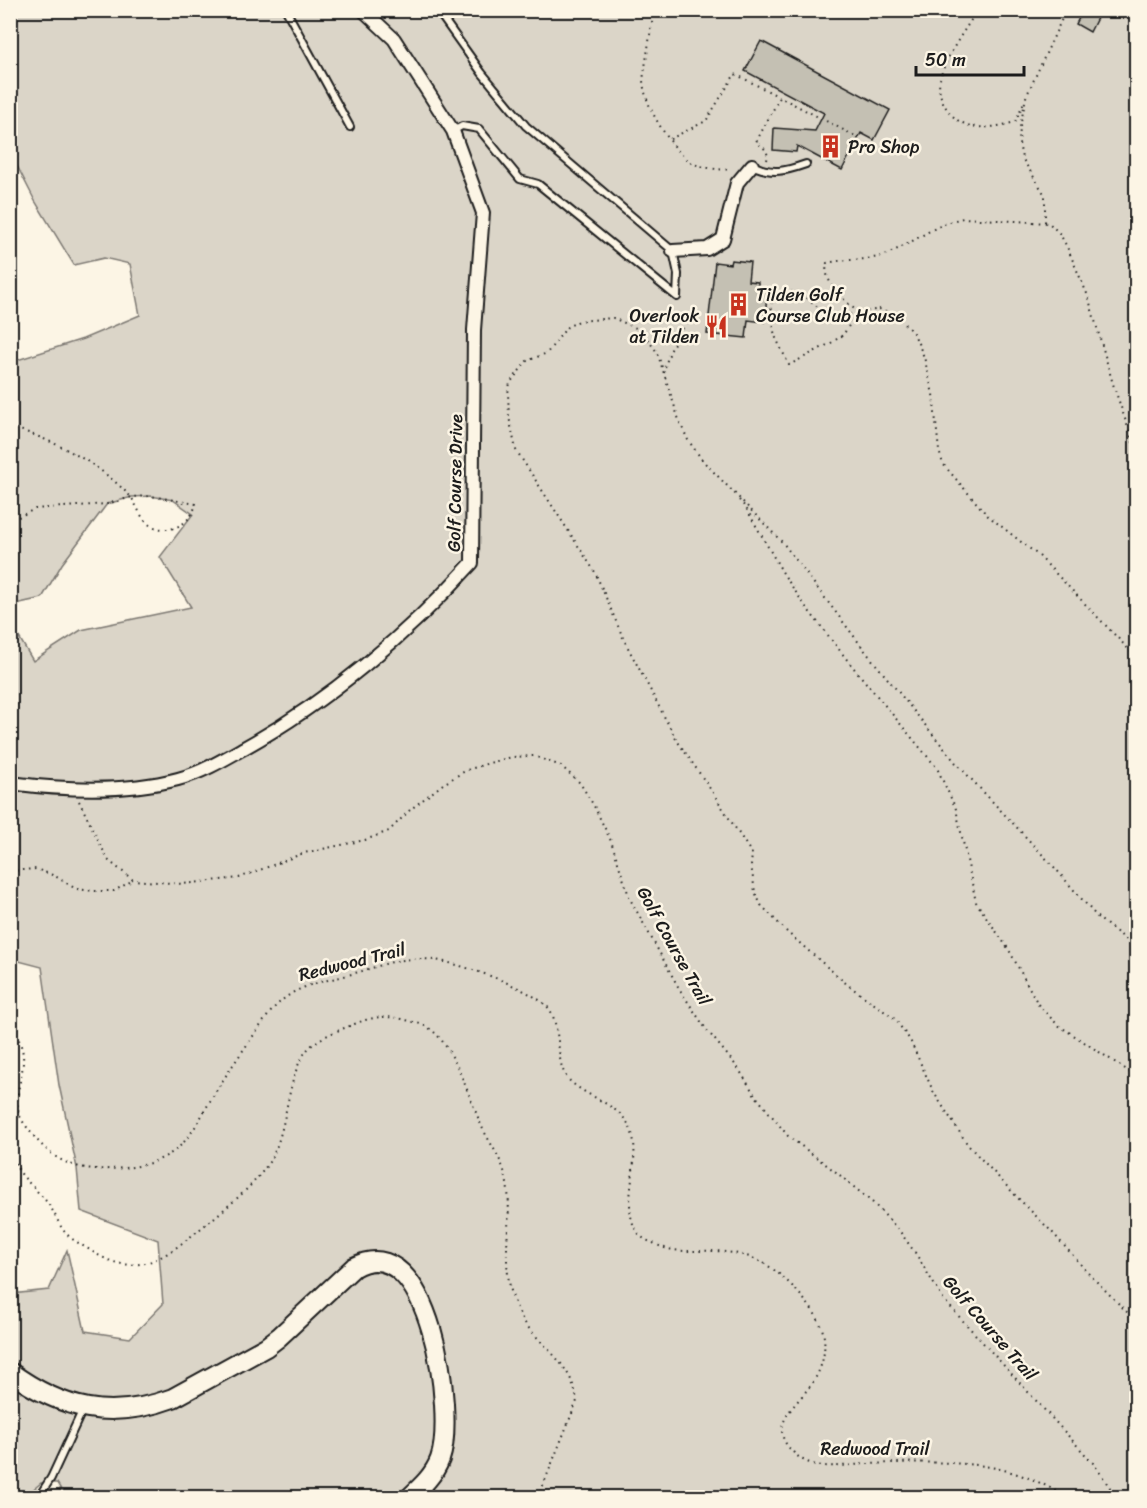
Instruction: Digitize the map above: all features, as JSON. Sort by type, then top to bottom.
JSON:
[{"type":"street","name":"Golf Course Drive","points":[[10,783],[72,788],[154,784],[180,779],[211,767],[318,703],[410,625],[451,587],[472,563],[474,330],[483,213],[453,131],[394,39],[363,10]]},
{"type":"street","points":[[673,251],[706,249],[723,239],[737,183],[757,168]]},
{"type":"street","points":[[10,1372],[41,1393],[83,1408],[124,1410],[149,1406],[173,1398],[251,1356],[279,1338],[354,1267],[363,1263],[390,1264],[405,1275],[418,1295],[434,1342],[444,1399],[445,1429],[440,1458],[430,1477],[409,1497]]},
{"type":"lane","points":[[286,10],[350,127]]},
{"type":"lane","points":[[437,10],[483,73],[526,126],[673,251],[678,274],[677,297],[538,184],[520,178],[479,129],[462,126],[453,131]]},
{"type":"lane","points":[[757,168],[780,173],[806,164]]},
{"type":"lane","points":[[38,1497],[51,1478],[83,1408]]},
{"type":"path","points":[[654,10],[643,80],[644,91],[651,112],[689,162],[723,171],[757,168],[768,156],[766,150],[756,142],[780,97]]},
{"type":"path","points":[[978,10],[947,62],[940,80],[940,96],[949,113],[959,121],[972,126],[992,128],[1015,122],[1066,10]]},
{"type":"path","points":[[670,139],[706,121],[735,74],[859,138]]},
{"type":"path","points":[[1026,97],[1019,143],[1022,158],[1045,195],[1045,222]]},
{"type":"path","points":[[859,313],[833,285],[826,273],[827,263],[879,256],[952,220],[963,218],[1045,222],[1053,225],[1060,234],[1088,296],[1113,384],[1137,451]]},
{"type":"path","points":[[846,315],[850,324],[843,335],[789,365],[775,336],[771,317],[772,301],[777,296],[794,291],[801,292],[824,312],[846,315],[881,309],[897,316],[914,334],[920,345],[929,375],[939,451],[943,464],[987,516],[1039,556],[1137,657]]},
{"type":"path","points":[[664,376],[666,361],[674,340],[694,310]]},
{"type":"path","points":[[1137,947],[1098,918],[1055,868],[963,770],[866,652],[783,543],[703,460],[688,440],[680,423],[657,352],[636,328],[613,318],[579,321],[562,332],[546,353],[524,364],[510,383],[508,393],[509,417],[516,450],[595,572],[624,640],[676,740],[752,854],[751,866],[755,892],[761,905],[788,933],[848,985],[895,1019],[910,1040],[938,1101],[968,1145],[1091,1276],[1137,1321]]},
{"type":"path","points":[[10,427],[35,435],[99,468],[132,497],[141,515],[152,527],[169,530],[181,526],[193,513],[196,504],[151,496],[132,497],[107,504],[35,509],[10,521]]},
{"type":"path","points":[[730,489],[746,508],[784,575],[806,608],[937,768],[956,809],[976,902],[1009,950],[1039,1006],[1059,1025],[1137,1076]]},
{"type":"path","name":"Golf Course Trail","points":[[133,880],[183,884],[239,878],[304,853],[364,840],[389,831],[411,809],[443,784],[467,770],[512,757],[534,756],[561,766],[580,783],[594,806],[611,841],[630,899],[680,990],[706,1029],[738,1068],[755,1095],[788,1136],[846,1180],[898,1229],[943,1299],[1094,1464],[1117,1497]]},
{"type":"path","points":[[10,872],[36,869],[55,876],[76,889],[94,891],[114,891],[133,880],[108,860],[72,788]]},
{"type":"path","name":"Redwood Trail","points":[[10,1024],[17,1034],[23,1058],[16,1094],[18,1111],[23,1123],[41,1144],[60,1161],[77,1168],[100,1170],[140,1167],[179,1147],[194,1128],[230,1067],[276,1005],[295,990],[404,960],[441,961],[496,978],[539,1000],[550,1011],[556,1030],[561,1069],[566,1077],[609,1106],[630,1125],[637,1152],[629,1209],[633,1222],[642,1237],[670,1251],[716,1251],[747,1255],[762,1261],[775,1269],[804,1299],[820,1322],[825,1339],[823,1359],[815,1379],[783,1420],[782,1436],[789,1449],[803,1461],[823,1466],[920,1462],[969,1464],[996,1468],[1047,1484],[1067,1497]]},
{"type":"path","points":[[10,1152],[23,1176],[48,1203],[68,1235],[105,1259],[126,1264],[144,1264],[173,1251],[240,1197],[266,1166],[273,1155],[283,1128],[289,1095],[302,1058],[319,1040],[367,1019],[386,1016],[416,1022],[433,1030],[446,1045],[505,1176],[510,1202],[507,1242],[508,1275],[513,1297],[522,1318],[532,1333],[563,1365],[576,1389],[577,1401],[538,1497]]},
{"type":"path","points":[[10,1100],[16,1094]]},
{"type":"path","points":[[1137,1416],[1137,1423]]},
{"type":"shaded area","points":[[11,11],[1136,11],[1136,1497],[66,1498],[57,1483],[41,1483],[24,1497],[11,1497],[11,1294],[49,1290],[67,1250],[85,1331],[130,1338],[163,1304],[158,1240],[81,1211],[77,1168],[59,1085],[42,967],[11,959],[10,622],[33,661],[81,630],[191,607],[160,557],[193,514],[173,500],[151,496],[132,497],[107,504],[62,564],[42,598],[11,605],[11,362],[83,339],[140,315],[130,264],[104,258],[74,265],[35,201],[11,154]]},
{"type":"building","points":[[1083,10],[1101,10],[1090,32],[1076,24]]},
{"type":"building","points":[[761,41],[890,110],[874,140],[861,133],[842,170],[797,146],[796,152],[773,150],[774,128],[815,131],[824,113],[745,71]]},
{"type":"building","name":"Tilden Golf Course Club House","points":[[731,260],[750,262],[748,281],[758,282],[758,288],[768,289],[764,322],[748,320],[746,338],[707,334],[715,262],[730,264]]},
{"type":"place","name":"Pro Shop","points":[[830,147]]},
{"type":"place","name":"Tilden Golf Course Club House","points":[[738,305]]},
{"type":"place","name":"Overlook at Tilden","points":[[717,326]]}]
